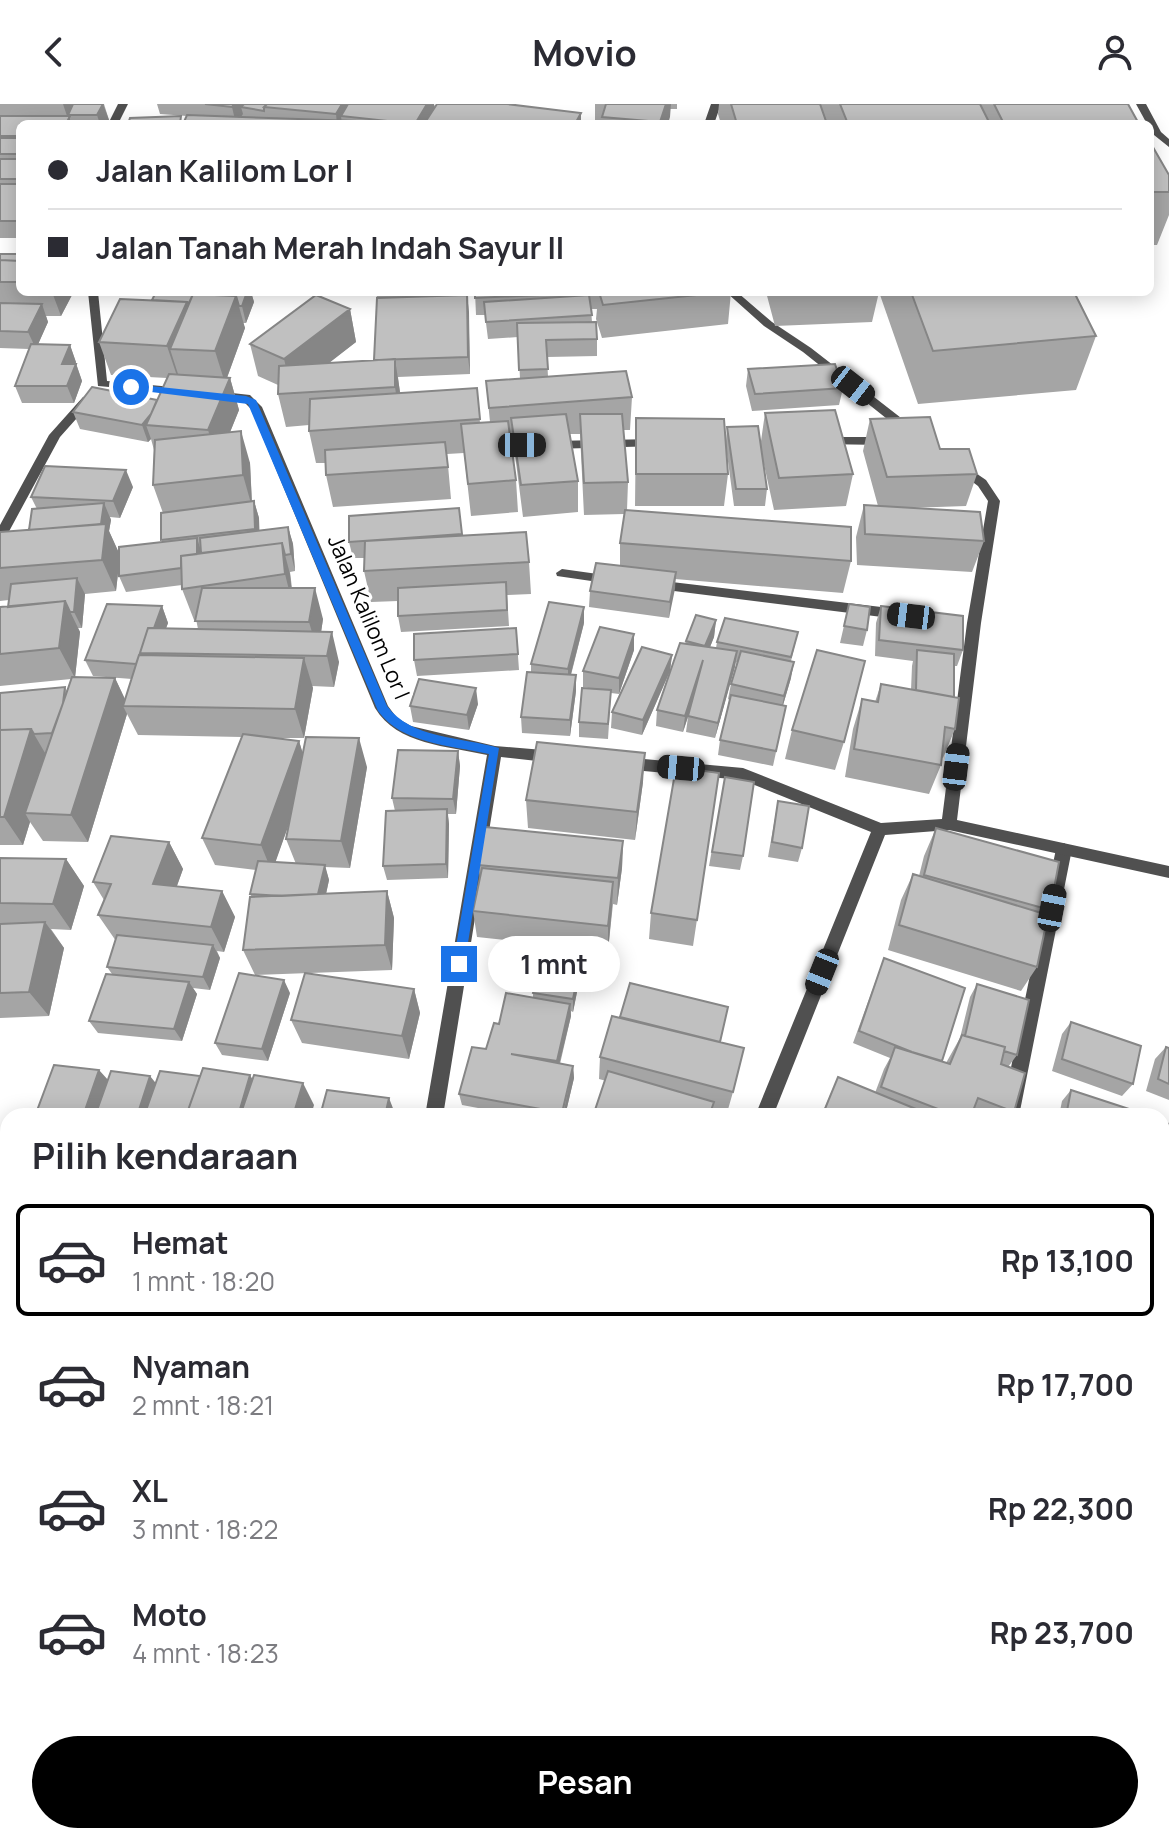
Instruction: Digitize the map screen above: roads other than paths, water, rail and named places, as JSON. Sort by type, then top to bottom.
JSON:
[{"type":"street","points":[[1154,128],[1169,144]]},
{"type":"street","points":[[0,537],[55,435],[102,384],[93,296]]},
{"type":"street","points":[[736,296],[922,440],[906,440]]},
{"type":"street","name":"Jalan Kalilom Lor I","points":[[102,384],[246,398],[252,402],[382,708],[392,722],[407,731],[495,751],[573,758]]},
{"type":"street","points":[[814,441],[891,440]]},
{"type":"street","points":[[537,445],[675,443]]},
{"type":"street","points":[[946,457],[982,483],[994,501],[974,623],[949,824]]},
{"type":"street","points":[[562,573],[626,581]]},
{"type":"street","points":[[642,583],[911,616]]},
{"type":"street","points":[[958,622],[974,623]]},
{"type":"street","points":[[435,1108],[495,751]]},
{"type":"street","points":[[604,761],[743,774],[880,829],[949,824],[1169,872]]},
{"type":"street","points":[[767,1108],[880,829]]},
{"type":"street","points":[[1012,1108],[1064,849]]}]
